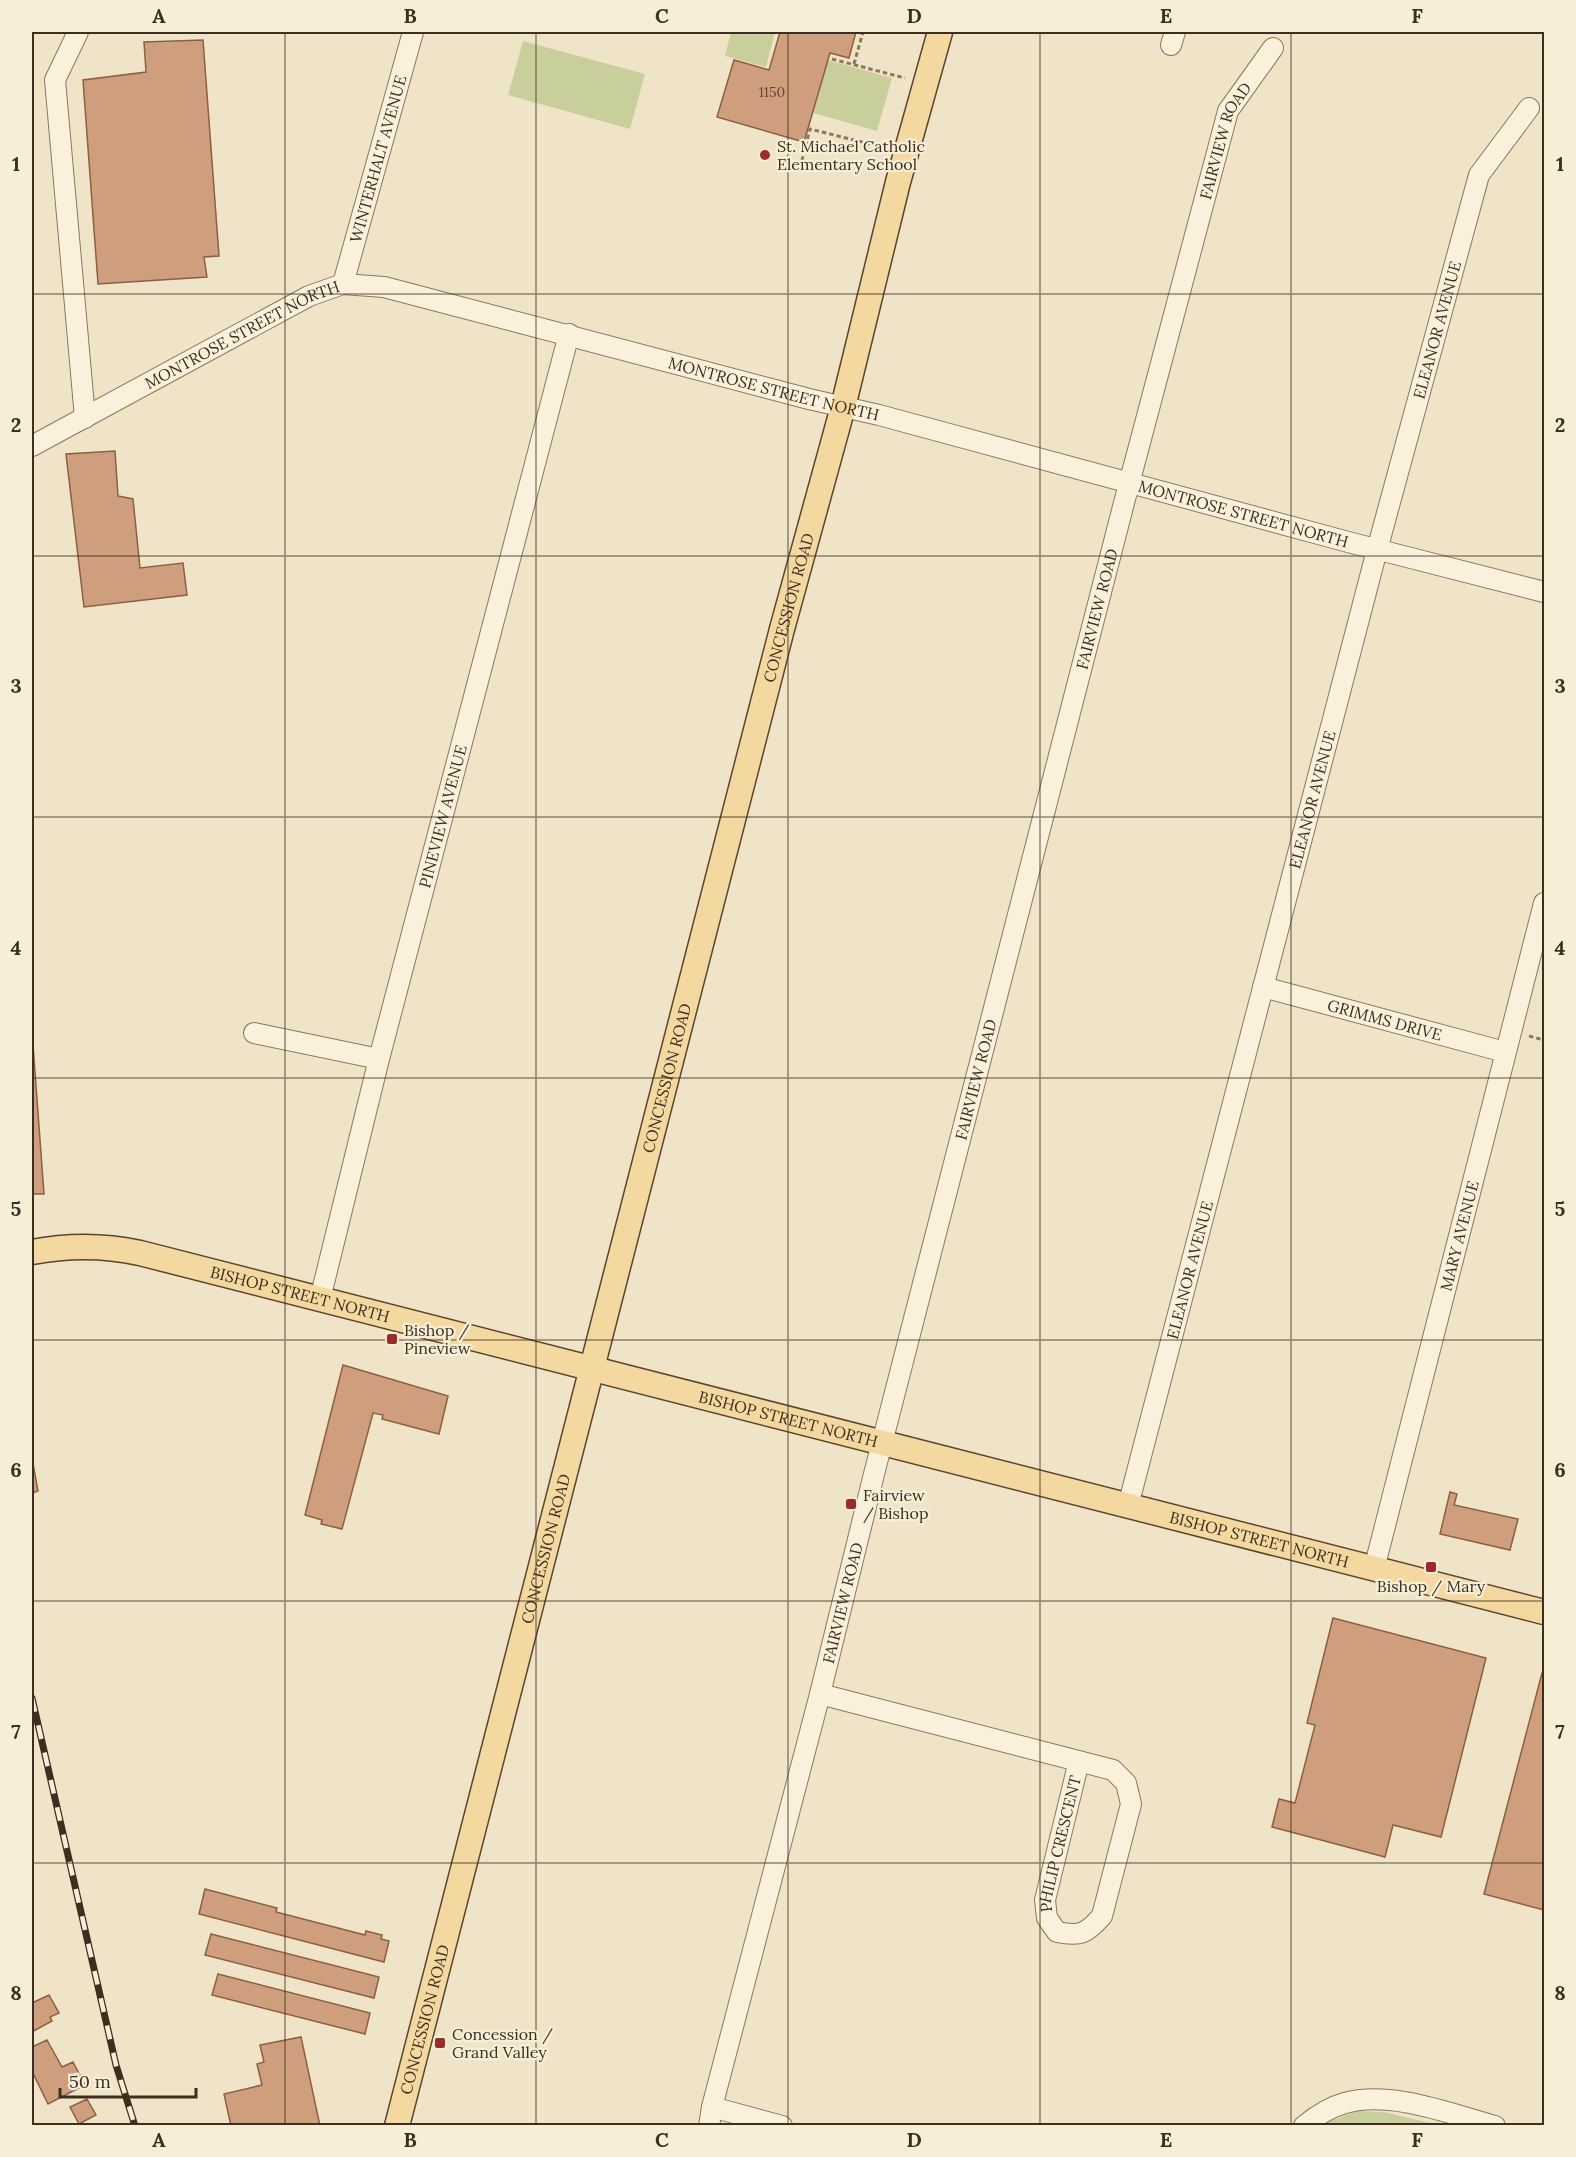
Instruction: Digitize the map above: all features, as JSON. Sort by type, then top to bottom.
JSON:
[{"type":"main road","name":"CONCESSION ROAD","points":[[396,2126],[782,628],[843,407],[898,182],[940,32]]},
{"type":"main road","name":"BISHOP STREET NORTH","points":[[32,1252],[73,1246],[115,1248],[1545,1612]]},
{"type":"street","points":[[78,32],[55,80],[86,418]]},
{"type":"street","name":"WINTERHALT AVENUE","points":[[343,284],[413,32]]},
{"type":"street","name":"FAIRVIEW ROAD","points":[[711,2116],[1129,483],[1228,111],[1274,48]]},
{"type":"street","name":"ELEANOR AVENUE","points":[[1128,1506],[1377,550],[1479,175],[1529,108]]},
{"type":"street","name":"MONTROSE STREET NORTH","points":[[32,446],[309,296],[343,284],[384,287],[891,418],[1377,550],[1545,592]]},
{"type":"street","name":"PINEVIEW AVENUE","points":[[320,1299],[379,1059],[569,334]]},
{"type":"street","name":"MARY AVENUE","points":[[1374,1569],[1545,903]]},
{"type":"street","name":"GRIMMS DRIVE","points":[[1263,987],[1505,1052]]},
{"type":"street","points":[[254,1033],[379,1059]]},
{"type":"street","name":"PHILIP CRESCENT","points":[[820,1694],[1079,1761],[1113,1770],[1126,1783],[1131,1804],[1102,1916],[1091,1928],[1075,1936],[1058,1932],[1047,1918],[1045,1900],[1079,1761]]},
{"type":"street","points":[[1304,2126],[1323,2112],[1345,2103],[1370,2099],[1401,2101],[1495,2126]]},
{"type":"street","points":[[711,2116],[782,2126]]},
{"type":"path","points":[[854,64],[863,32]]},
{"type":"path","points":[[832,59],[905,78]]},
{"type":"path","points":[[800,168],[810,129],[887,148]]},
{"type":"green space","points":[[731,32],[775,32],[766,67],[725,56]]},
{"type":"green space","points":[[523,41],[645,74],[630,129],[508,95]]},
{"type":"green space","points":[[828,60],[892,78],[877,131],[813,113]]},
{"type":"green space","points":[[1357,2111],[1384,2112],[1438,2125],[1323,2125]]},
{"type":"building","points":[[780,32],[856,32],[849,58],[830,53],[804,142],[717,117],[734,60],[769,70]]},
{"type":"building","points":[[203,40],[219,256],[204,257],[207,277],[98,284],[83,80],[146,72],[144,42]]},
{"type":"building","points":[[115,451],[118,496],[133,499],[140,568],[183,563],[187,595],[84,607],[66,454]]},
{"type":"building","points":[[32,1031],[44,1194],[32,1194]]},
{"type":"building","points":[[343,1365],[448,1396],[439,1434],[382,1419],[383,1415],[373,1413],[342,1529],[321,1524],[322,1520],[305,1515]]},
{"type":"building","points":[[32,1458],[38,1491],[32,1493]]},
{"type":"building","points":[[1450,1492],[1457,1494],[1454,1505],[1518,1519],[1510,1550],[1440,1534]]},
{"type":"building","points":[[1333,1618],[1486,1658],[1441,1837],[1393,1825],[1385,1857],[1272,1827],[1279,1799],[1295,1803],[1315,1725],[1307,1723]]},
{"type":"building","points":[[1542,1673],[1544,1674],[1544,1910],[1484,1894]]},
{"type":"building","points":[[205,1889],[277,1908],[276,1912],[365,1935],[366,1931],[382,1935],[381,1939],[389,1941],[384,1962],[199,1914]]},
{"type":"building","points":[[211,1934],[379,1977],[374,1998],[205,1955]]},
{"type":"building","points":[[218,1974],[370,2013],[365,2034],[212,1995]]},
{"type":"building","points":[[49,1995],[59,2013],[50,2017],[52,2021],[32,2032],[32,2003]]},
{"type":"building","points":[[301,2037],[320,2126],[231,2126],[224,2094],[262,2085],[257,2064],[264,2062],[260,2045]]},
{"type":"building","points":[[47,2040],[62,2067],[73,2062],[85,2085],[48,2104],[32,2071],[32,2047]]},
{"type":"building","points":[[87,2099],[96,2115],[79,2124],[70,2107]]},
{"type":"railway","points":[[32,1698],[116,2065],[135,2126]]},
{"type":"place","name":"St. Michael Catholic Elementary School","points":[[765,155]]},
{"type":"place","name":"Bishop / Pineview","points":[[392,1339]]},
{"type":"place","name":"Fairview / Bishop","points":[[851,1504]]},
{"type":"place","name":"Bishop / Mary","points":[[1431,1567]]},
{"type":"place","name":"Concession / Grand Valley","points":[[440,2043]]}]
